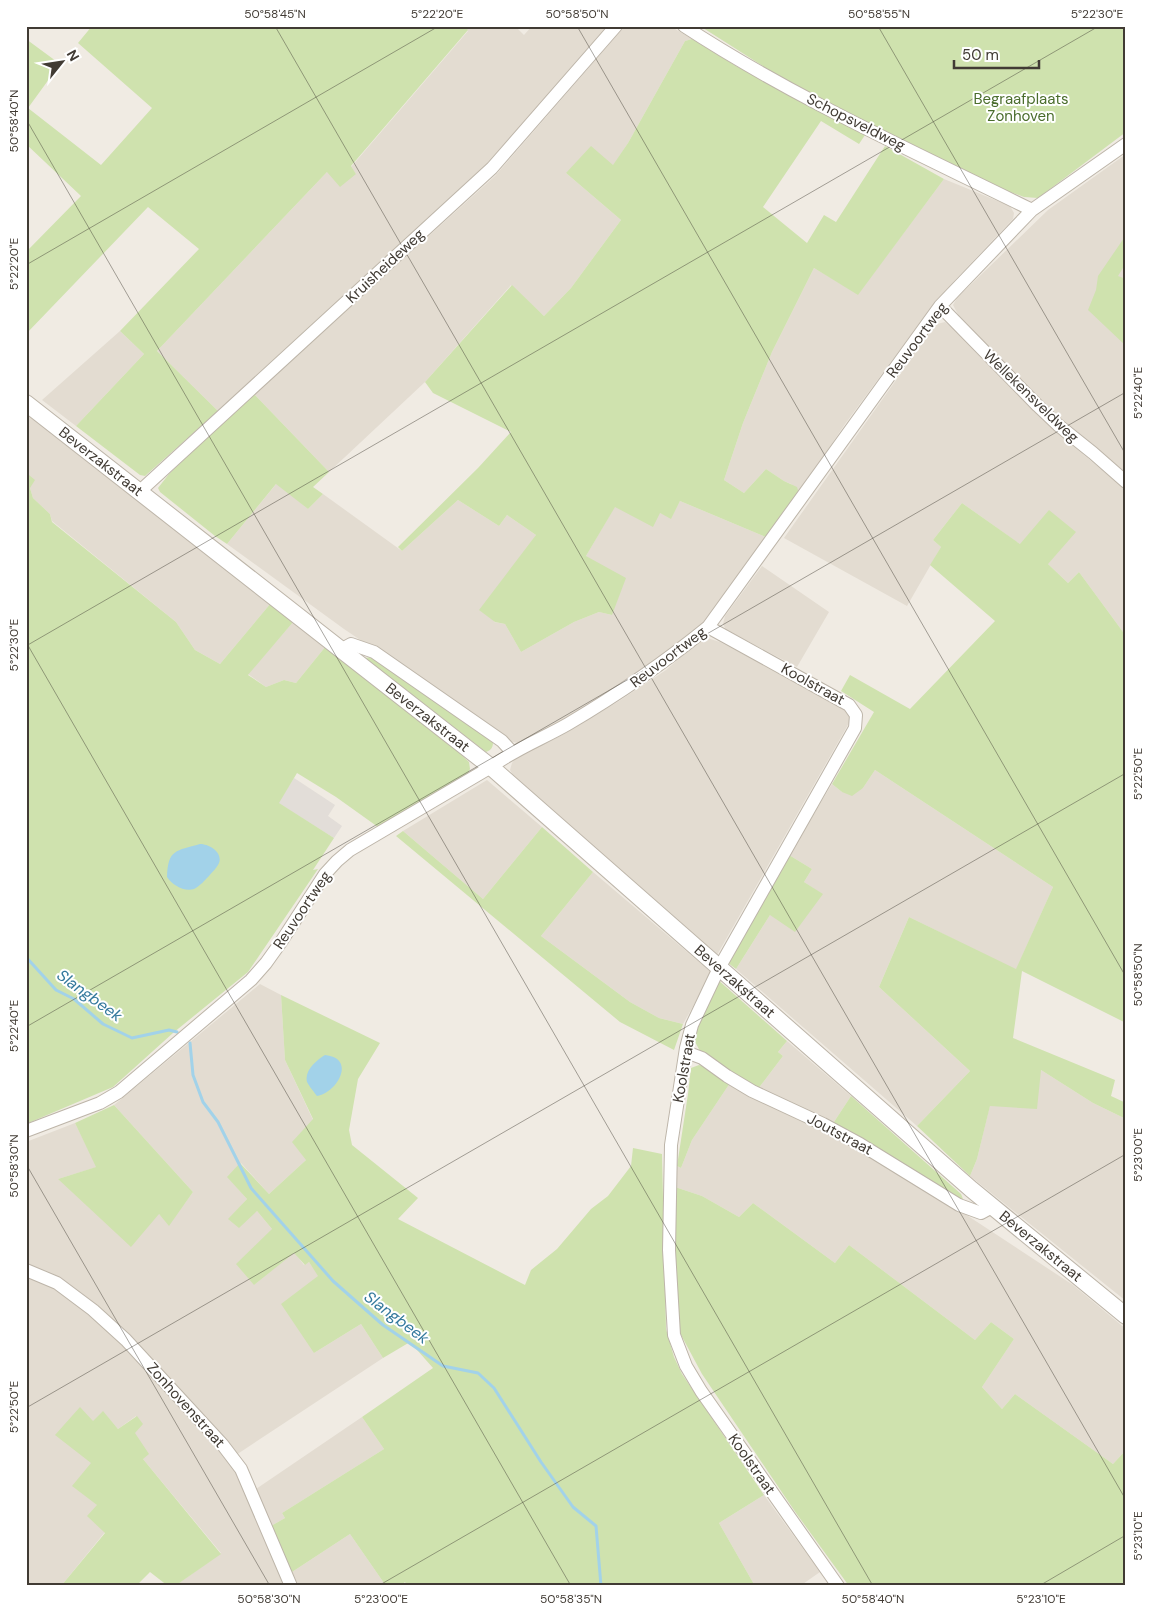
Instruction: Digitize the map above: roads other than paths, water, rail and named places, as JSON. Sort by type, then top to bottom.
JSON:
[{"type":"street","name":"Kruisheideweg","points":[[139,492],[492,168],[616,26]]},
{"type":"street","name":"Schopsveldweg","points":[[684,26],[777,81],[860,126],[1032,210]]},
{"type":"street","name":"Reuvoortweg","points":[[26,1131],[100,1103],[119,1092],[251,980],[266,963],[325,874],[337,861],[356,847],[491,767],[512,752],[562,728],[638,681],[676,654],[708,627],[940,306],[1032,210],[1126,144]]},
{"type":"street","name":"Wellekensveldweg","points":[[940,306],[1058,425],[1126,482]]},
{"type":"street","name":"Beverzakstraat","points":[[26,403],[491,767],[992,1207],[1126,1316]]},
{"type":"street","name":"Koolstraat","points":[[708,627],[850,705],[856,715],[855,728],[720,968],[692,1025],[671,1145],[669,1250],[674,1335],[686,1366],[701,1391],[838,1586]]},
{"type":"street","name":"Beverzakstraat","points":[[342,649],[351,644],[374,652],[502,741],[512,752]]},
{"type":"street","name":"Joutstraat","points":[[686,1052],[702,1058],[752,1091],[823,1124],[860,1144],[959,1205],[981,1213],[992,1207]]},
{"type":"street","name":"Zonhovenstraat","points":[[26,1270],[57,1283],[93,1310],[126,1340],[222,1444],[241,1469],[291,1586]]},
{"type":"water","points":[[200,844],[214,849],[220,859],[218,865],[204,881],[194,889],[186,890],[172,883],[167,877],[169,861],[179,850]]},
{"type":"water","points":[[325,1055],[335,1058],[340,1062],[342,1068],[341,1076],[331,1089],[317,1096],[307,1082],[307,1073]]},
{"type":"waterway","name":"Slangbeek","points":[[26,957],[56,990],[74,999],[103,1024],[132,1038],[169,1030],[177,1032]]},
{"type":"waterway","name":"Slangbeek","points":[[190,1043],[193,1075],[203,1102],[218,1122],[251,1188],[333,1281],[383,1325],[443,1366],[478,1373],[494,1388],[541,1462],[573,1507],[596,1526],[601,1586]]},
{"type":"park label","name":"Begraafplaats Zonhoven","points":[[1021,108]]}]
